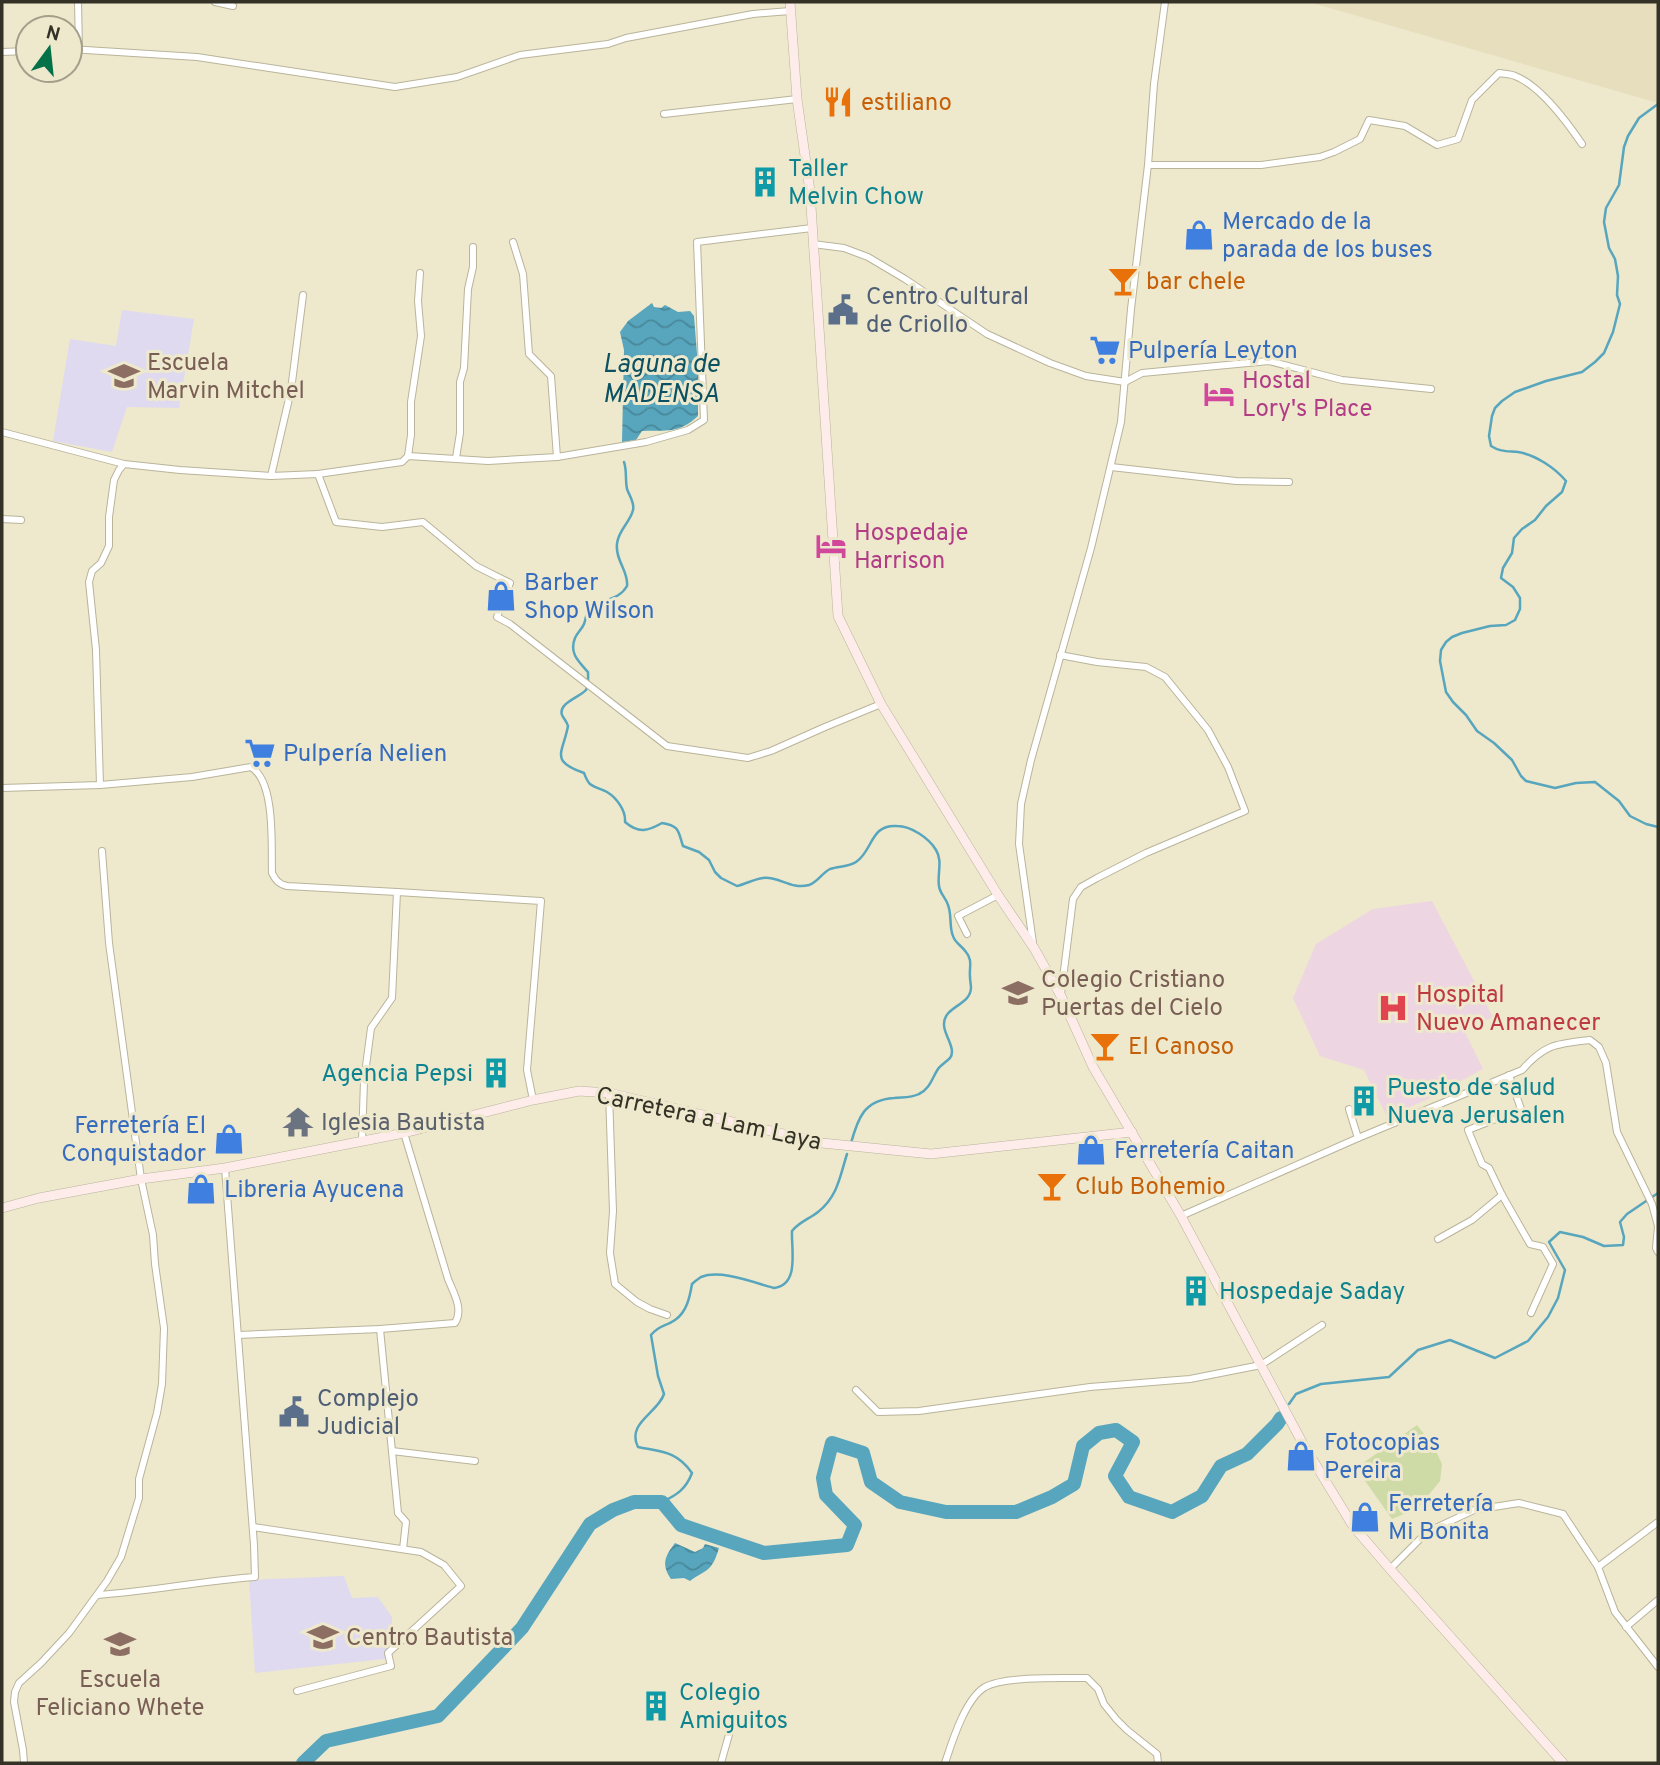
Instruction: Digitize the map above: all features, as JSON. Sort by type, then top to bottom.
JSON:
[{"type":"main road","points":[[790,6],[797,99],[810,191],[838,616],[881,705],[998,895],[1034,948],[1061,996],[1093,1067],[1181,1216],[1289,1419],[1353,1526],[1563,1763]]},
{"type":"main road","name":"Carretera a Lam Laya","points":[[2,1208],[39,1198],[141,1179],[225,1168],[404,1133],[579,1091],[609,1093],[822,1143],[931,1154],[1132,1132]]},
{"type":"street","points":[[215,2],[233,6]]},
{"type":"street","points":[[1034,948],[1019,844],[1021,804],[1091,548],[1121,422],[1164,2]]},
{"type":"street","points":[[84,49],[197,57],[395,87],[457,76],[520,55],[608,44],[626,38],[790,6]]},
{"type":"street","points":[[1148,165],[1261,165],[1320,157],[1360,139],[1369,120],[1405,126],[1437,145],[1458,139],[1472,100],[1499,73],[1515,75],[1533,87],[1563,116],[1582,144]]},
{"type":"street","points":[[664,114],[797,99]]},
{"type":"street","points":[[2,432],[124,464],[271,476],[318,474],[402,462],[408,457],[488,461],[557,457],[646,442],[688,430],[704,420],[697,242],[812,228]]},
{"type":"street","points":[[513,242],[523,274],[529,354],[551,376],[557,457]]},
{"type":"street","points":[[813,244],[844,248],[868,257],[988,334],[1086,376],[1125,382],[1142,373],[1269,361],[1342,380],[1431,389]]},
{"type":"street","points":[[456,458],[460,433],[460,382],[464,368],[473,247]]},
{"type":"street","points":[[408,457],[411,402],[421,336],[418,302],[420,273]]},
{"type":"street","points":[[271,476],[291,390],[303,295]]},
{"type":"street","points":[[100,785],[96,650],[89,582],[92,571],[101,563],[108,546],[114,480],[124,464]]},
{"type":"street","points":[[1111,467],[1236,481],[1289,482]]},
{"type":"street","points":[[318,474],[336,523],[382,527],[423,522],[476,566],[510,583],[498,617],[667,746],[748,758],[881,705]]},
{"type":"street","points":[[2,519],[21,520]]},
{"type":"street","points":[[1060,655],[1146,667],[1165,677],[1208,730],[1228,767],[1245,811],[1146,853],[1081,887],[1073,900],[1061,996]]},
{"type":"street","points":[[2,788],[100,785],[192,777],[251,767],[258,771],[264,783],[270,808],[272,873],[280,884],[541,901],[527,1070],[533,1100]]},
{"type":"street","points":[[23,1763],[14,1702],[15,1692],[19,1682],[69,1633],[98,1595],[121,1557],[139,1497],[139,1479],[162,1384],[164,1328],[153,1235],[141,1179],[109,943],[102,851]]},
{"type":"street","points":[[362,1141],[364,1081],[371,1028],[392,998],[397,892]]},
{"type":"street","points":[[967,934],[958,916],[998,895]]},
{"type":"street","points":[[1181,1216],[1522,1070],[1534,1056],[1548,1047],[1590,1040],[1599,1047],[1606,1063],[1617,1132],[1652,1204],[1658,1226],[1658,1252]]},
{"type":"street","points":[[1508,1075],[1521,1110],[1468,1130],[1482,1164],[1489,1168],[1530,1244],[1543,1247],[1553,1264],[1531,1313]]},
{"type":"street","points":[[609,1093],[613,1211],[610,1254],[615,1284],[637,1302],[667,1315]]},
{"type":"street","points":[[1349,1109],[1358,1138]]},
{"type":"street","points":[[238,1335],[455,1323],[459,1317],[457,1302],[404,1133]]},
{"type":"street","points":[[98,1595],[255,1577],[225,1168]]},
{"type":"street","points":[[1438,1239],[1472,1220],[1502,1195]]},
{"type":"street","points":[[856,1390],[877,1412],[919,1411],[1090,1387],[1190,1379],[1261,1365],[1322,1325]]},
{"type":"street","points":[[380,1329],[398,1513],[406,1522],[403,1549]]},
{"type":"street","points":[[392,1451],[475,1461]]},
{"type":"street","points":[[1390,1569],[1427,1532],[1474,1510],[1519,1503],[1563,1514],[1598,1567],[1615,1612],[1658,1667]]},
{"type":"street","points":[[1598,1567],[1658,1522]]},
{"type":"street","points":[[253,1527],[421,1552],[444,1565],[461,1586],[388,1653],[391,1666],[297,1691]]},
{"type":"street","points":[[1626,1627],[1658,1600]]},
{"type":"street","points":[[945,1763],[952,1741],[970,1704],[984,1688],[1003,1681],[1057,1678],[1087,1678],[1098,1689],[1104,1704],[1116,1719],[1157,1754],[1158,1763]]},
{"type":"street","points":[[721,1763],[730,1731]]},
{"type":"shaded area","points":[[1309,2],[1658,2],[1658,103]]},
{"type":"shaded area","name":"Escuela Marvin Mitchel","points":[[122,310],[194,319],[179,408],[127,407],[112,452],[53,441],[70,339],[116,346]]},
{"type":"shaded area","name":"Hospital Nuevo Amanecer","points":[[1432,901],[1493,1017],[1464,1030],[1483,1069],[1459,1082],[1460,1085],[1387,1117],[1364,1070],[1320,1056],[1293,998],[1316,944],[1373,909]]},
{"type":"shaded area","name":"Centro Bautista","points":[[344,1576],[352,1598],[378,1597],[392,1617],[393,1658],[255,1673],[249,1580]]},
{"type":"green space","points":[[1417,1425],[1434,1447],[1442,1464],[1440,1481],[1418,1508],[1392,1519],[1356,1468]]},
{"type":"water","name":"Laguna de MADENSA","points":[[652,303],[654,307],[661,308],[665,305],[678,312],[690,311],[694,316],[698,416],[685,426],[665,431],[642,431],[636,440],[622,442],[624,350],[620,332],[628,321]]},
{"type":"water","points":[[675,1543],[695,1552],[705,1544],[719,1548],[712,1564],[704,1572],[690,1581],[684,1578],[671,1579],[666,1569],[666,1560]]},
{"type":"waterway","points":[[1658,104],[1639,118],[1628,136],[1619,185],[1606,208],[1604,222],[1609,248],[1615,259],[1620,304],[1604,353],[1582,372],[1515,392],[1495,408],[1492,416],[1489,436],[1491,446],[1538,459],[1566,481],[1562,492],[1514,538],[1512,553],[1503,568],[1501,578],[1513,587],[1520,598],[1520,609],[1515,620],[1506,625],[1490,626],[1452,637],[1441,650],[1440,661],[1446,692],[1453,702],[1477,731],[1512,760],[1526,781],[1555,788],[1595,782],[1619,801],[1630,816],[1658,827]]},
{"type":"waterway","points":[[624,462],[627,489],[633,507],[620,535],[617,550],[627,586],[616,596],[591,607],[573,643],[578,660],[588,672],[588,684],[586,690],[563,707],[562,715],[568,726],[562,760],[573,769],[584,773],[587,781],[594,787],[614,798],[622,809],[625,822],[630,826],[644,830],[662,823],[672,826],[677,830],[683,846],[699,852],[709,860],[721,878],[737,886],[763,878],[796,886],[809,885],[830,869],[856,862],[877,834],[888,827],[914,830],[929,841],[938,854],[939,886],[949,909],[952,932],[955,941],[970,961],[970,994],[945,1018],[944,1028],[952,1054],[923,1092],[913,1096],[884,1099],[869,1107],[860,1118],[851,1143]]},
{"type":"waterway","points":[[662,1502],[680,1491],[692,1473],[675,1456],[638,1447],[635,1439],[639,1425],[664,1394],[651,1335],[679,1317],[687,1303],[692,1284],[701,1277],[728,1276],[774,1288],[788,1280],[792,1265],[792,1231],[825,1206],[837,1185],[847,1154]]},
{"type":"waterway","points":[[1289,1404],[1296,1394],[1321,1384],[1389,1377],[1418,1350],[1450,1340],[1495,1358],[1528,1341],[1548,1317],[1558,1298],[1565,1270],[1549,1242],[1560,1232],[1583,1237],[1604,1246],[1623,1245],[1620,1222],[1627,1214],[1658,1193]]},
{"type":"waterway","points":[[303,1763],[326,1741],[438,1716],[522,1628],[590,1524],[613,1510],[634,1502],[662,1502],[681,1525],[764,1553],[847,1545],[855,1525],[826,1495],[823,1478],[832,1443],[863,1453],[871,1482],[900,1502],[946,1512],[1016,1512],[1052,1497],[1074,1484],[1083,1446],[1099,1433],[1116,1430],[1133,1442],[1115,1476],[1129,1497],[1172,1512],[1202,1496],[1221,1466],[1247,1454],[1281,1418]]},
{"type":"place","name":"estiliano","points":[[838,102]]},
{"type":"place","name":"Taller Melvin Chow","points":[[765,182]]},
{"type":"place","name":"Mercado de la parada de los buses","points":[[1199,235]]},
{"type":"place","name":"bar chele","points":[[1123,281]]},
{"type":"place","name":"Centro Cultural de Criollo","points":[[843,310]]},
{"type":"place","name":"Pulpería Leyton","points":[[1105,350]]},
{"type":"place","name":"Escuela Marvin Mitchel","points":[[124,376]]},
{"type":"place","name":"Hostal Lory's Place","points":[[1219,394]]},
{"type":"place","name":"Hospedaje Harrison","points":[[831,546]]},
{"type":"place","name":"Barber Shop Wilson","points":[[501,596]]},
{"type":"place","name":"Pulpería Nelien","points":[[260,753]]},
{"type":"place","name":"Colegio Cristiano Puertas del Cielo","points":[[1018,993]]},
{"type":"place","name":"Hospital Nuevo Amanecer","points":[[1393,1008]]},
{"type":"place","name":"El Canoso","points":[[1105,1046]]},
{"type":"place","name":"Agencia Pepsi","points":[[496,1073]]},
{"type":"place","name":"Puesto de salud Nueva Jerusalen","points":[[1364,1101]]},
{"type":"place","name":"Iglesia Bautista","points":[[298,1122]]},
{"type":"place","name":"Ferretería El Conquistador","points":[[229,1139]]},
{"type":"place","name":"Ferretería Caitan","points":[[1091,1150]]},
{"type":"place","name":"Club Bohemio","points":[[1052,1186]]},
{"type":"place","name":"Libreria Ayucena","points":[[201,1189]]},
{"type":"place","name":"Hospedaje Saday","points":[[1196,1291]]},
{"type":"place","name":"Complejo Judicial","points":[[294,1412]]},
{"type":"place","name":"Fotocopias Pereira","points":[[1301,1456]]},
{"type":"place","name":"Ferretería Mi Bonita","points":[[1365,1517]]},
{"type":"place","name":"Centro Bautista","points":[[323,1637]]},
{"type":"place","name":"Escuela Feliciano Whete","points":[[120,1644]]},
{"type":"place","name":"Colegio Amiguitos","points":[[656,1706]]}]
